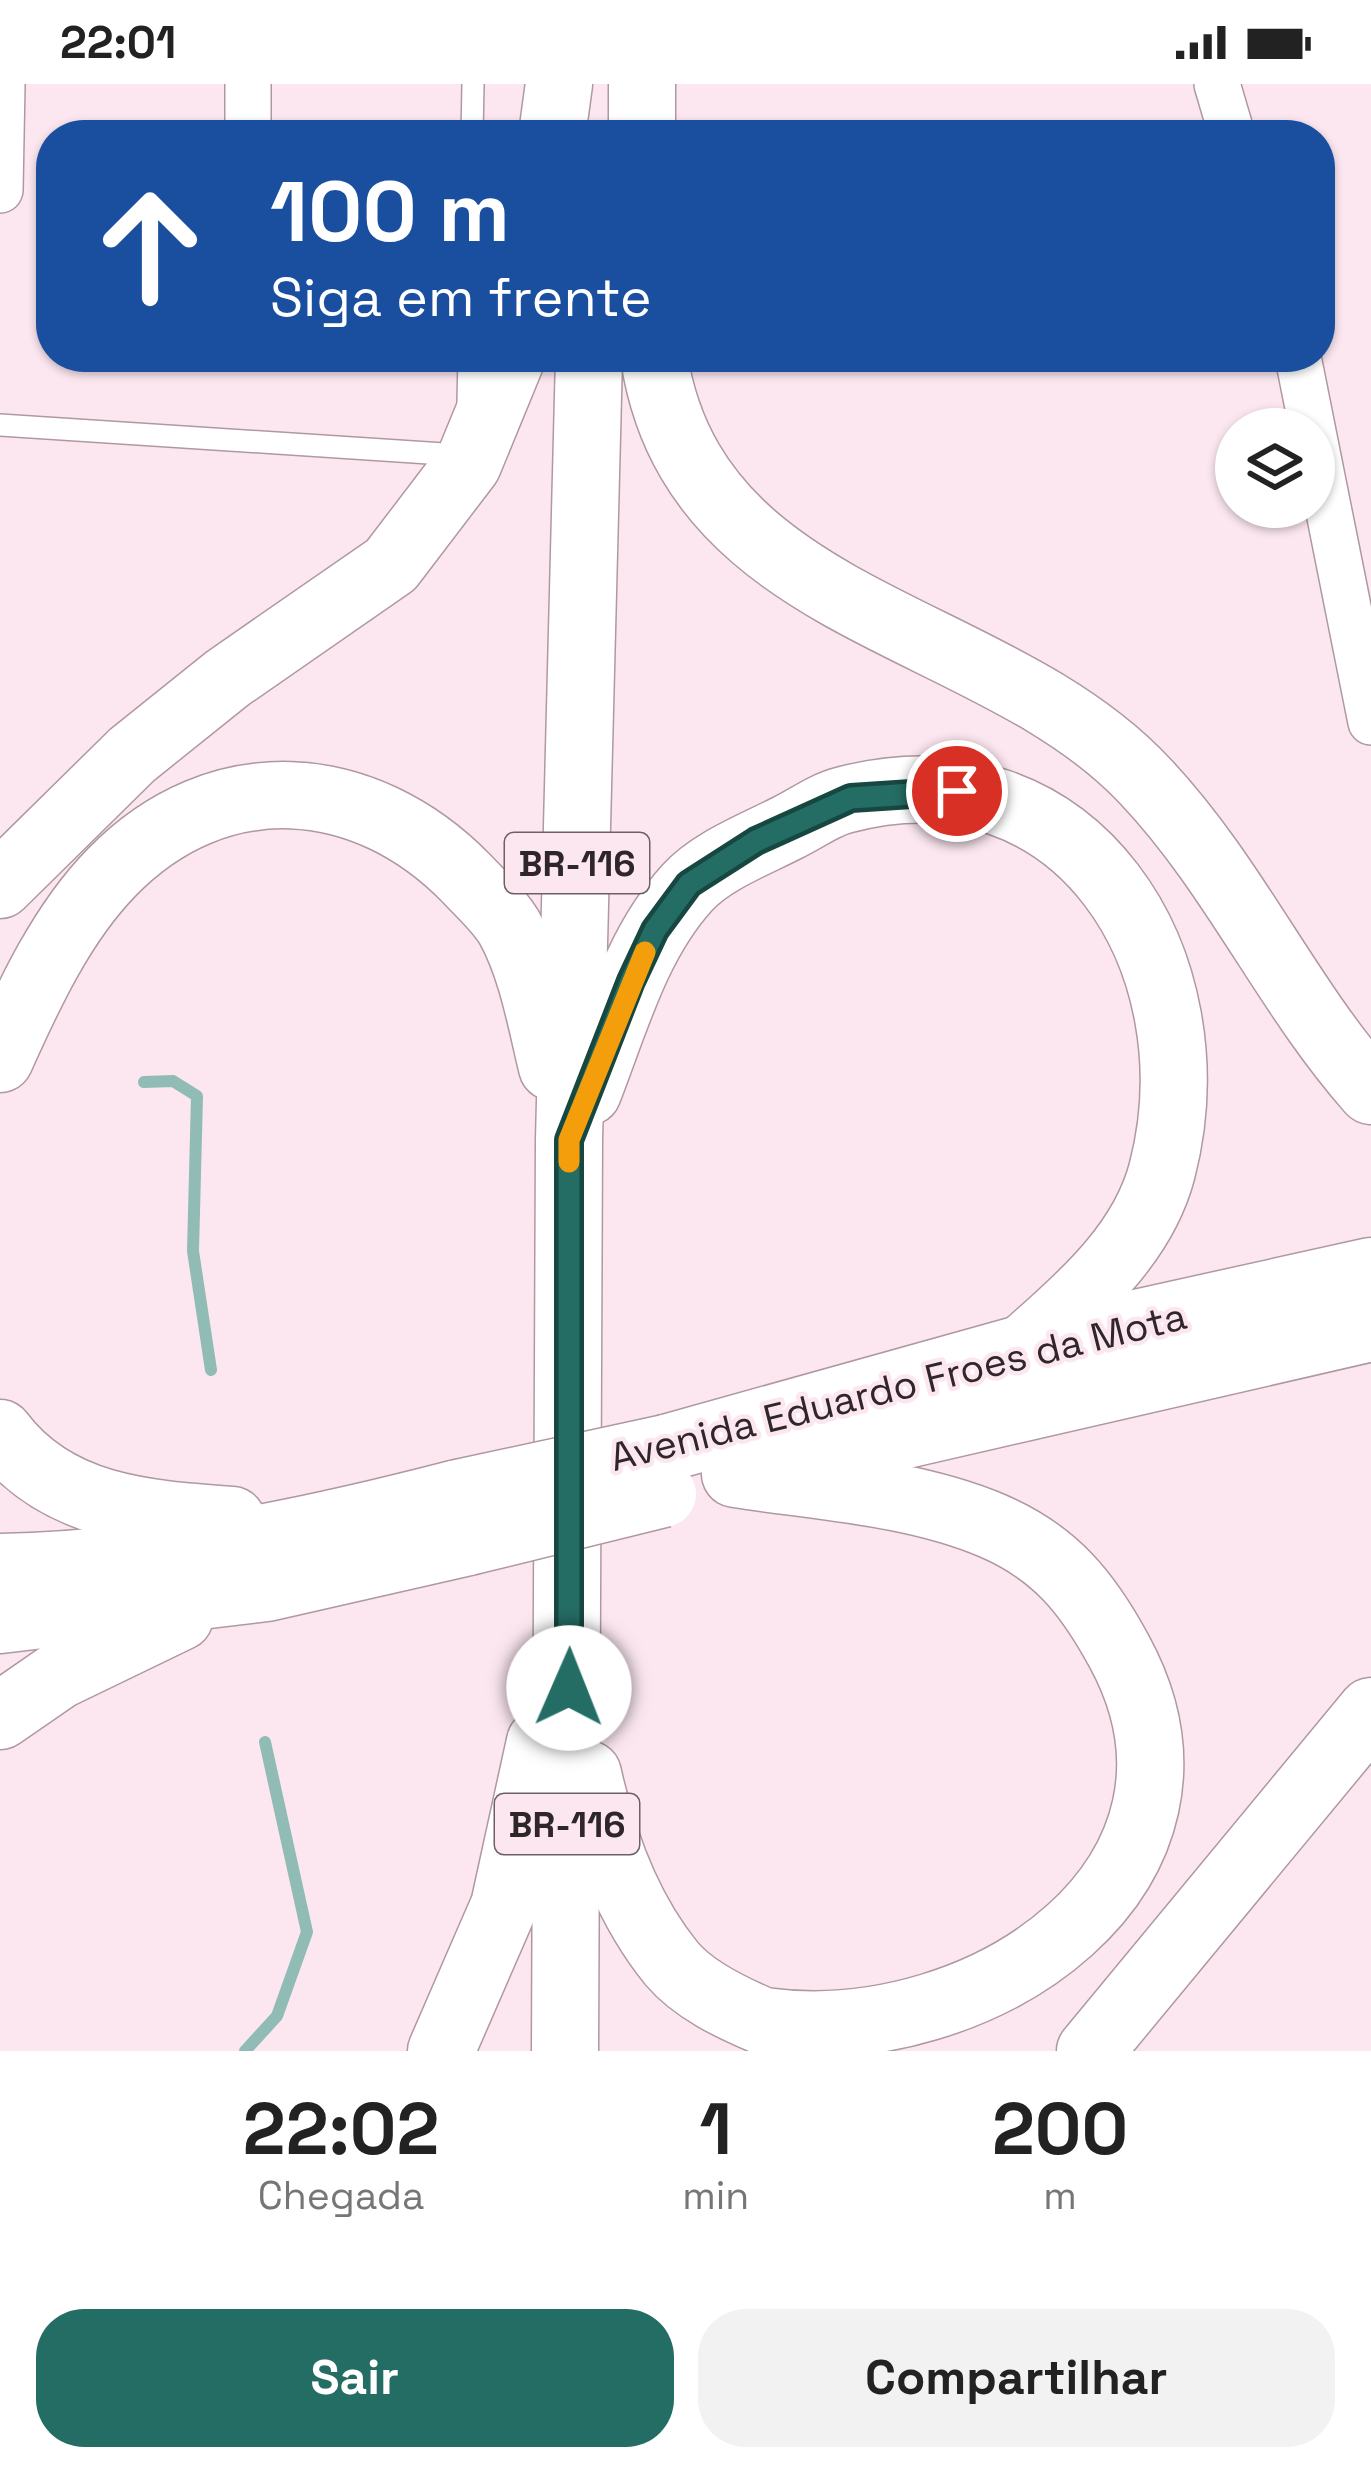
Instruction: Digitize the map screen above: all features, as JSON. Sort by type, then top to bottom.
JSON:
[{"type":"highway","points":[[554,120],[559,84]]},
{"type":"highway","points":[[592,84],[592,120]]},
{"type":"highway","points":[[642,84],[642,120]]},
{"type":"highway","points":[[0,885],[132,755],[229,678],[391,566],[468,464],[506,372]]},
{"type":"highway","points":[[586,586],[589,372]]},
{"type":"highway","name":"BR-116","points":[[565,2051],[569,1140],[586,586],[622,372]]},
{"type":"highway","points":[[656,372],[662,410],[690,470],[758,542],[833,594],[1075,723],[1144,779],[1268,943],[1325,1039],[1371,1090]]},
{"type":"highway","points":[[569,1140],[631,981],[655,930],[689,884],[756,841],[851,798],[929,790],[1015,807],[1076,846],[1130,906],[1154,954],[1171,1013],[1174,1090],[1162,1174],[1138,1223],[1104,1276],[1024,1348]]},
{"type":"highway","points":[[0,1059],[59,942],[83,906],[138,849],[169,828],[239,799],[301,793],[361,807],[401,825],[449,861],[488,901],[518,950],[569,1140]]},
{"type":"highway","name":"Avenida Eduardo Froes da Mota","points":[[0,1620],[266,1588],[463,1518],[664,1471],[1024,1348],[1371,1271]]},
{"type":"highway","name":"Avenida Eduardo Froes da Mota","points":[[664,1471],[735,1474],[1371,1328]]},
{"type":"highway","points":[[0,1433],[37,1471],[88,1500],[195,1518],[326,1527]]},
{"type":"highway","points":[[570,1598],[584,1760],[596,1809],[637,1912],[674,1967],[748,2015],[783,2030],[856,2042],[920,2039],[988,2015],[1033,1990],[1084,1942],[1115,1892],[1140,1836],[1149,1792],[1145,1723],[1129,1669],[1088,1593],[1044,1556],[996,1527],[934,1506],[735,1474]]},
{"type":"highway","name":"Avenida Eduardo Froes da Mota","points":[[0,1567],[140,1558],[326,1527],[463,1518]]},
{"type":"highway","points":[[0,1716],[58,1676],[155,1625],[266,1588]]},
{"type":"highway","points":[[441,2051],[504,1906],[570,1598]]},
{"type":"highway","points":[[1090,2051],[1371,1711]]},
{"type":"street","points":[[0,190],[2,84]]},
{"type":"street","points":[[248,84],[248,120]]},
{"type":"street","points":[[1216,84],[1227,120]]},
{"type":"street","points":[[1301,372],[1371,722]]},
{"type":"lane","points":[[472,120],[473,84]]},
{"type":"lane","points":[[0,424],[444,454],[459,449],[467,434],[469,372]]},
{"type":"waterway","points":[[144,1082],[173,1081],[197,1096],[193,1251],[211,1370]]},
{"type":"waterway","points":[[245,2051],[277,2016],[307,1932],[265,1742]]},
{"type":"slow traffic","points":[[569,1162],[569,1140],[645,952]]},
{"type":"route","points":[[569,1688],[569,1140],[631,981],[655,930],[689,884],[756,841],[851,798],[957,791]]}]
